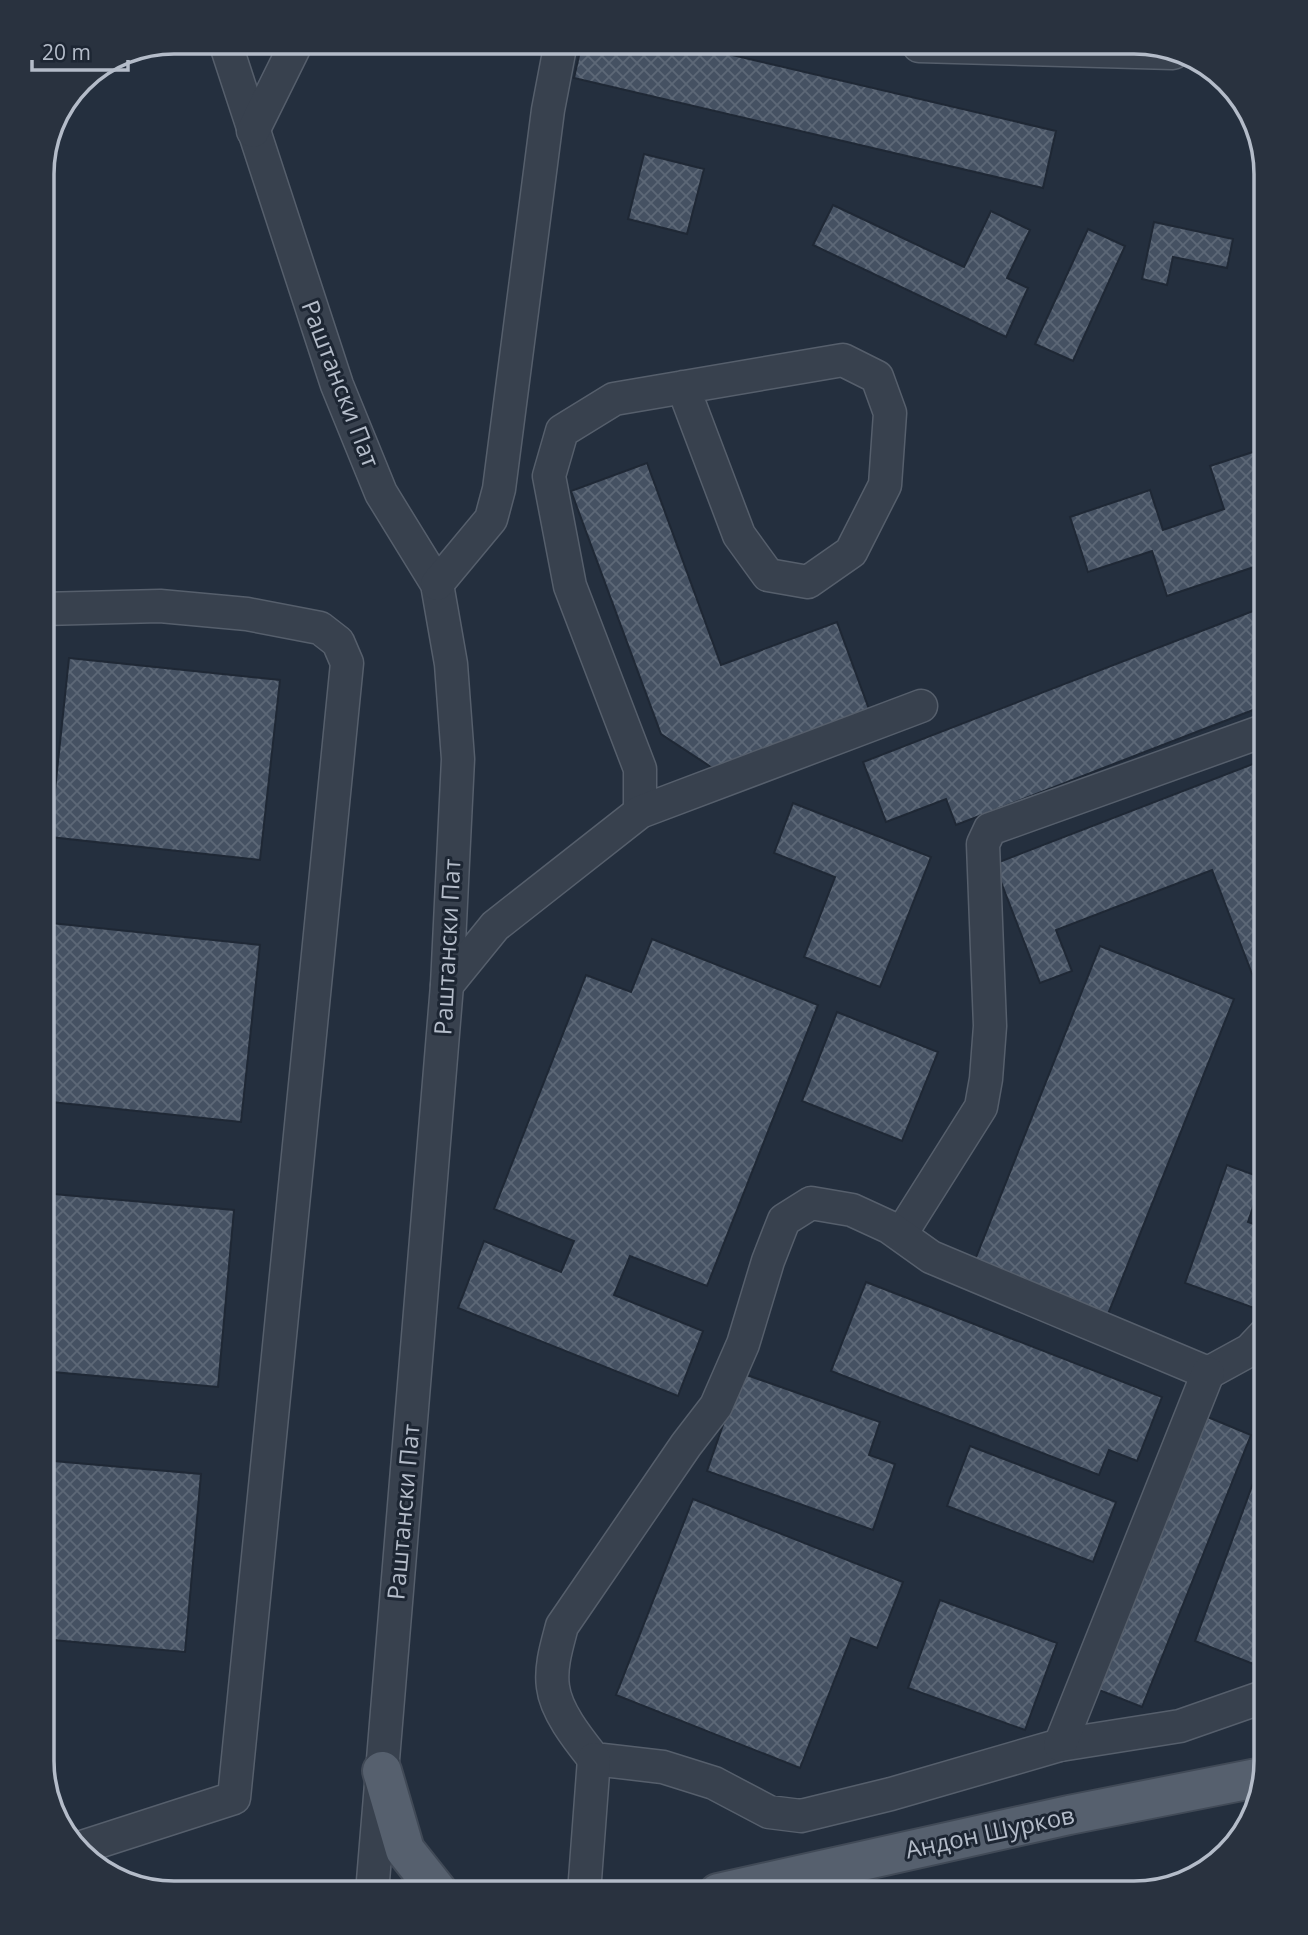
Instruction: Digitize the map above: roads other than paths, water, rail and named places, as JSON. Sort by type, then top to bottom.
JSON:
[{"type":"main road","points":[[382,1771],[405,1850],[429,1880]]},
{"type":"main road","name":"Андон Шурков","points":[[775,1881],[1069,1815],[1252,1779]]},
{"type":"street","name":"Раштански Пат","points":[[229,54],[329,361],[361,445],[381,493],[437,584],[451,664],[458,759],[447,985],[373,1880]]},
{"type":"street","points":[[253,131],[291,54]]},
{"type":"street","points":[[437,584],[491,519],[499,489],[548,110],[559,54]]},
{"type":"street","points":[[640,812],[640,769],[570,586],[549,476],[562,431],[614,399],[683,387],[842,360],[877,377],[890,413],[885,485],[851,552],[808,582],[768,575],[739,535],[683,387]]},
{"type":"street","points":[[55,609],[160,606],[247,614],[320,628],[338,642],[347,663],[234,1798],[88,1845]]},
{"type":"street","points":[[447,985],[495,926],[640,812],[920,706]]},
{"type":"street","points":[[901,1234],[981,1107],[986,1079],[989,1026],[984,844],[990,829],[1254,734]]},
{"type":"street","points":[[585,1880],[594,1759],[570,1728],[553,1687],[554,1657],[562,1626],[686,1445],[716,1406],[743,1344],[768,1261],[784,1220],[811,1203],[852,1210],[889,1227],[931,1256],[1208,1373]]},
{"type":"street","points":[[1060,1745],[1208,1373],[1254,1346]]},
{"type":"street","points":[[594,1759],[663,1768],[714,1783],[769,1812],[801,1816],[891,1794],[1060,1745],[1180,1726],[1254,1700]]}]
